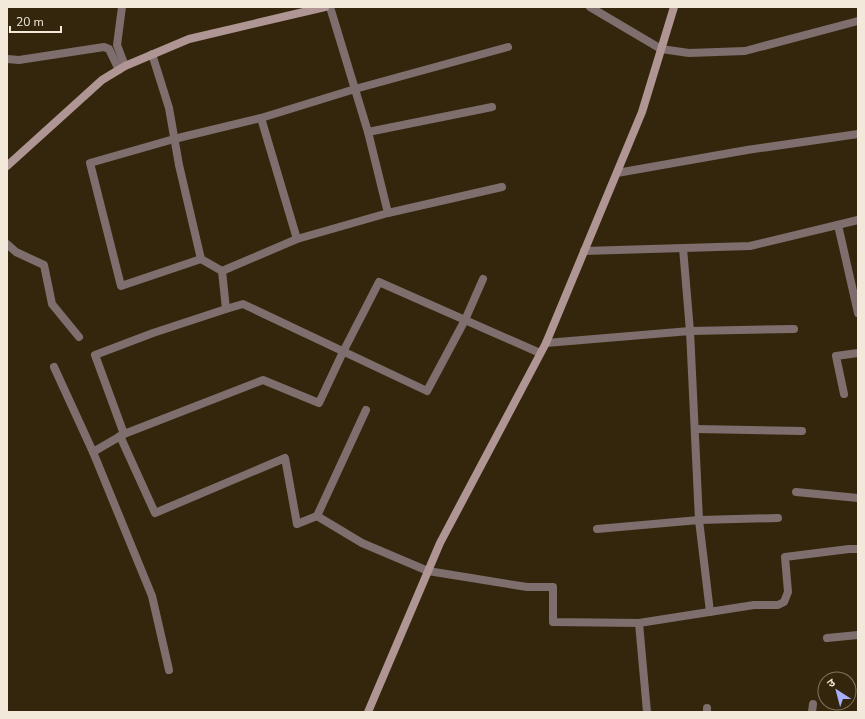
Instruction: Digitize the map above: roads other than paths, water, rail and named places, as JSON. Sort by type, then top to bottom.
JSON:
[{"type":"street","points":[[122,7],[117,45],[122,68]]},
{"type":"street","points":[[7,166],[102,80],[122,68],[189,39],[325,7]]},
{"type":"street","points":[[330,7],[368,132],[388,213]]},
{"type":"street","points":[[590,7],[661,49],[689,53],[745,52],[858,21]]},
{"type":"street","points":[[368,712],[440,543],[546,343],[642,112],[674,7]]},
{"type":"street","points":[[7,59],[19,60],[104,47],[109,49],[122,68]]},
{"type":"street","points":[[201,259],[121,286],[90,163],[174,139],[261,118],[355,89],[508,47]]},
{"type":"street","points":[[152,54],[169,108],[179,165],[201,259],[222,271]]},
{"type":"street","points":[[368,132],[492,106]]},
{"type":"street","points":[[261,118],[297,239]]},
{"type":"street","points":[[617,173],[747,150],[858,134]]},
{"type":"street","points":[[222,271],[297,239],[388,213],[502,187]]},
{"type":"street","points":[[584,250],[750,246],[858,220]]},
{"type":"street","points":[[838,225],[858,313]]},
{"type":"street","points":[[7,244],[16,252],[44,265],[52,304],[79,337]]},
{"type":"street","points":[[683,248],[690,331],[699,520],[710,612]]},
{"type":"street","points":[[222,271],[226,309]]},
{"type":"street","points":[[366,410],[317,516],[297,524],[285,458],[155,513],[122,435],[95,355],[153,332],[243,304],[427,391],[465,320],[483,279]]},
{"type":"street","points":[[93,452],[122,435],[263,380],[319,403],[379,282],[540,354]]},
{"type":"street","points":[[546,343],[690,331],[794,329]]},
{"type":"street","points":[[844,394],[836,356],[858,353]]},
{"type":"street","points":[[54,366],[93,452],[152,596],[169,670]]},
{"type":"street","points":[[695,429],[802,431]]},
{"type":"street","points":[[796,492],[858,498]]},
{"type":"street","points":[[317,516],[362,543],[428,571],[527,587],[553,587],[553,622],[639,623],[754,605],[778,605],[784,602],[788,592],[785,557],[858,548]]},
{"type":"street","points":[[597,529],[699,520],[778,518]]},
{"type":"street","points":[[639,623],[647,712]]},
{"type":"street","points":[[828,638],[858,635]]}]
